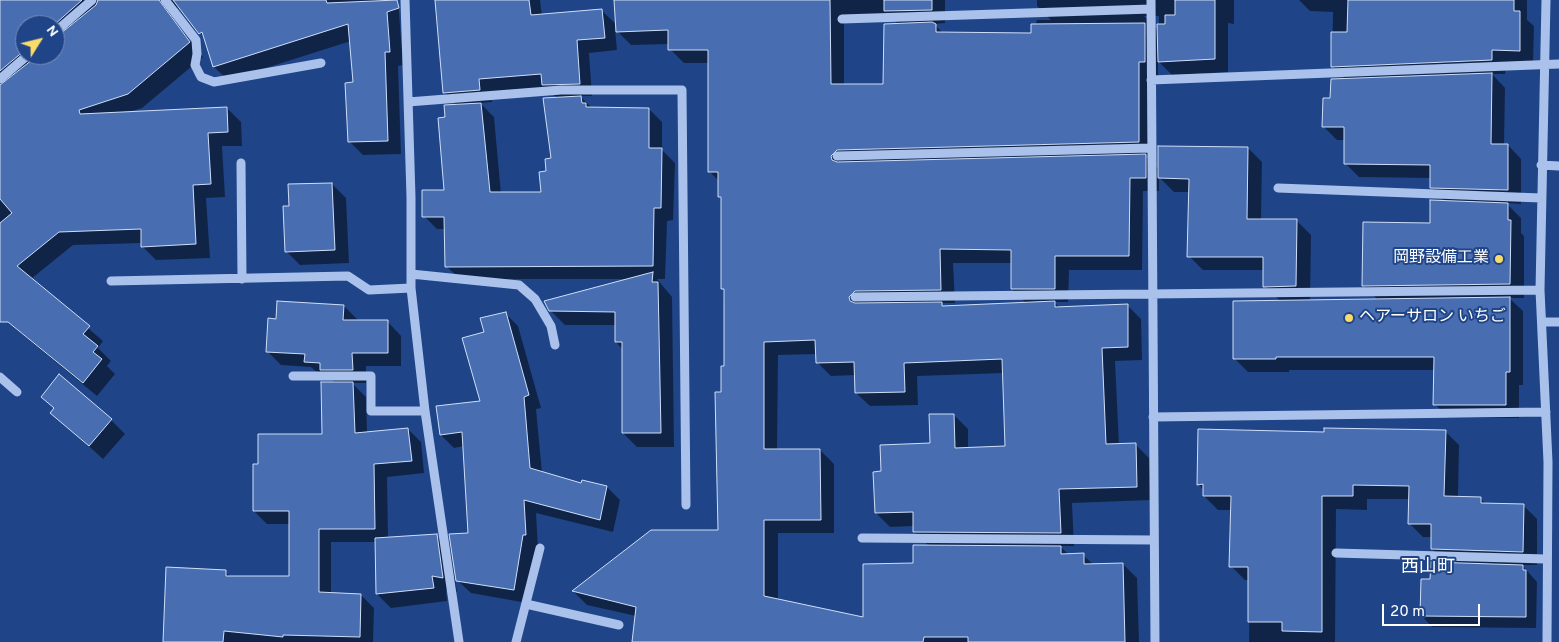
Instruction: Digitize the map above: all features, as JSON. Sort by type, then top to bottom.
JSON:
[{"type":"street","points":[[65,23],[92,0]]},
{"type":"street","points":[[165,0],[196,40],[197,54],[195,65],[201,77],[214,82],[321,63]]},
{"type":"street","points":[[405,0],[411,288],[425,411],[459,642]]},
{"type":"street","points":[[1546,0],[1540,290],[1546,412],[1547,642]]},
{"type":"street","points":[[842,19],[1151,5],[1150,148],[1153,293],[1155,642]]},
{"type":"street","points":[[1151,80],[1559,64]]},
{"type":"street","points":[[0,79],[16,65]]},
{"type":"street","points":[[408,102],[561,90],[682,90],[686,505]]},
{"type":"street","points":[[837,156],[1150,148]]},
{"type":"street","points":[[241,163],[242,279]]},
{"type":"street","points":[[1542,165],[1559,166]]},
{"type":"street","points":[[1278,188],[1541,198]]},
{"type":"street","points":[[411,274],[520,285],[535,299],[552,326],[555,345]]},
{"type":"street","points":[[111,281],[348,276],[369,290],[411,288]]},
{"type":"street","points":[[855,298],[1153,293],[1540,290]]},
{"type":"street","points":[[1543,322],[1559,322]]},
{"type":"street","points":[[293,376],[372,376],[371,411],[425,411]]},
{"type":"street","points":[[0,377],[17,392]]},
{"type":"street","points":[[1153,417],[1546,412]]},
{"type":"street","points":[[862,538],[1154,540]]},
{"type":"street","points":[[516,642],[540,548]]},
{"type":"street","points":[[1336,553],[1546,559]]},
{"type":"street","points":[[526,604],[619,625]]},
{"type":"building","points":[[0,0],[82,0],[65,15],[15,15],[15,58],[0,71]]},
{"type":"building","points":[[98,0],[159,0],[190,42],[128,94],[79,110],[80,114],[227,107],[228,132],[208,133],[211,184],[193,185],[196,244],[141,247],[141,229],[59,232],[17,266],[90,326],[83,334],[98,346],[93,352],[102,359],[83,383],[8,322],[0,322],[0,223],[12,213],[0,199],[0,85],[26,65],[65,65],[65,30],[96,5]]},
{"type":"building","points":[[173,0],[326,0],[327,3],[397,0],[399,8],[387,12],[390,52],[385,52],[388,141],[348,142],[345,83],[353,82],[348,24],[213,67],[202,32],[199,34]]},
{"type":"building","points":[[435,0],[529,0],[531,15],[602,9],[605,38],[577,40],[580,84],[542,85],[541,74],[479,79],[480,90],[443,93]]},
{"type":"building","points":[[614,0],[830,0],[831,84],[883,84],[884,24],[932,22],[936,24],[936,32],[1031,33],[1031,24],[1145,23],[1145,62],[1139,62],[1139,142],[837,150],[831,156],[832,160],[837,162],[1146,154],[1146,178],[1130,178],[1129,256],[1055,256],[1055,289],[1011,289],[1011,250],[940,249],[941,290],[855,291],[849,297],[850,301],[855,303],[942,302],[942,306],[1055,301],[1055,307],[1128,304],[1128,347],[1102,348],[1106,444],[1136,443],[1137,487],[1059,489],[1061,533],[913,532],[913,512],[875,513],[873,472],[881,471],[880,445],[930,443],[929,414],[954,414],[955,448],[1005,446],[1002,359],[904,363],[905,392],[855,393],[854,362],[816,363],[815,340],[764,342],[764,449],[820,449],[821,520],[764,520],[764,596],[863,617],[863,564],[913,563],[913,545],[1061,546],[1061,554],[1084,553],[1084,564],[1123,563],[1125,642],[968,642],[968,637],[924,637],[923,642],[632,642],[636,607],[572,591],[651,530],[718,530],[715,392],[721,392],[721,366],[724,366],[724,289],[721,289],[721,197],[718,197],[718,172],[708,172],[708,50],[668,50],[668,30],[616,32]]},
{"type":"building","points":[[884,0],[932,0],[932,10],[884,11]]},
{"type":"building","points":[[1175,0],[1215,0],[1215,59],[1158,62],[1157,24],[1165,24],[1165,15],[1175,15]]},
{"type":"building","points":[[1348,0],[1514,0],[1514,11],[1520,11],[1520,51],[1492,50],[1492,60],[1331,67],[1331,32],[1347,32]]},
{"type":"building","points":[[1492,73],[1491,144],[1508,144],[1508,190],[1430,188],[1430,165],[1344,164],[1344,127],[1322,127],[1323,98],[1330,98],[1331,79]]},
{"type":"building","points":[[581,96],[582,103],[586,103],[586,107],[649,108],[649,148],[662,148],[661,208],[654,208],[653,266],[445,267],[444,217],[422,217],[422,190],[444,190],[438,118],[445,117],[444,105],[481,103],[490,192],[541,192],[539,172],[546,171],[545,159],[551,158],[543,98]]},
{"type":"building","points":[[1158,146],[1248,147],[1247,219],[1297,219],[1296,286],[1263,287],[1263,257],[1187,257],[1189,179],[1158,178]]},
{"type":"building","points":[[332,183],[335,250],[285,252],[283,206],[289,206],[288,184]]},
{"type":"building","points":[[1430,200],[1508,203],[1508,220],[1511,220],[1510,284],[1362,286],[1363,222],[1430,223]]},
{"type":"building","points":[[653,272],[652,282],[658,282],[661,433],[622,433],[622,342],[615,342],[615,312],[549,311],[544,301]]},
{"type":"building","points":[[1510,297],[1510,372],[1506,372],[1506,405],[1433,405],[1434,357],[1276,357],[1276,359],[1233,359],[1233,301]]},
{"type":"building","points":[[277,301],[344,305],[343,320],[388,320],[388,353],[352,353],[353,370],[320,370],[320,363],[304,362],[305,354],[266,352],[268,318],[276,319]]},
{"type":"building","points":[[506,312],[529,395],[524,397],[530,468],[581,483],[582,480],[607,486],[600,520],[524,500],[526,535],[523,535],[514,590],[456,581],[449,534],[468,533],[462,432],[440,435],[436,406],[480,401],[462,338],[484,332],[480,318]]},
{"type":"building","points":[[59,374],[112,419],[89,446],[50,413],[54,408],[41,397]]},
{"type":"building","points":[[321,382],[353,382],[355,433],[408,428],[412,461],[374,464],[375,529],[319,529],[319,592],[361,594],[360,637],[283,635],[283,637],[224,631],[223,642],[163,642],[166,567],[226,570],[226,576],[289,576],[289,511],[253,511],[253,464],[258,464],[258,434],[322,434]]},
{"type":"building","points":[[1324,428],[1446,430],[1444,496],[1481,497],[1481,503],[1524,504],[1523,552],[1431,549],[1431,524],[1408,524],[1409,486],[1353,485],[1353,496],[1322,496],[1322,632],[1282,631],[1282,622],[1248,622],[1248,567],[1229,567],[1231,496],[1203,496],[1203,484],[1197,485],[1198,429],[1324,432]]},
{"type":"building","points":[[437,534],[443,578],[432,576],[434,588],[376,594],[375,538]]},
{"type":"building","points":[[1431,562],[1523,565],[1523,570],[1526,570],[1526,617],[1420,616],[1421,579],[1430,579]]},
{"type":"place","name":"岡野設備工業","points":[[1499,259]]},
{"type":"place","name":"ヘアーサロン いちご","points":[[1349,318]]},
{"type":"district","name":"西山町","points":[[1428,568]]}]
